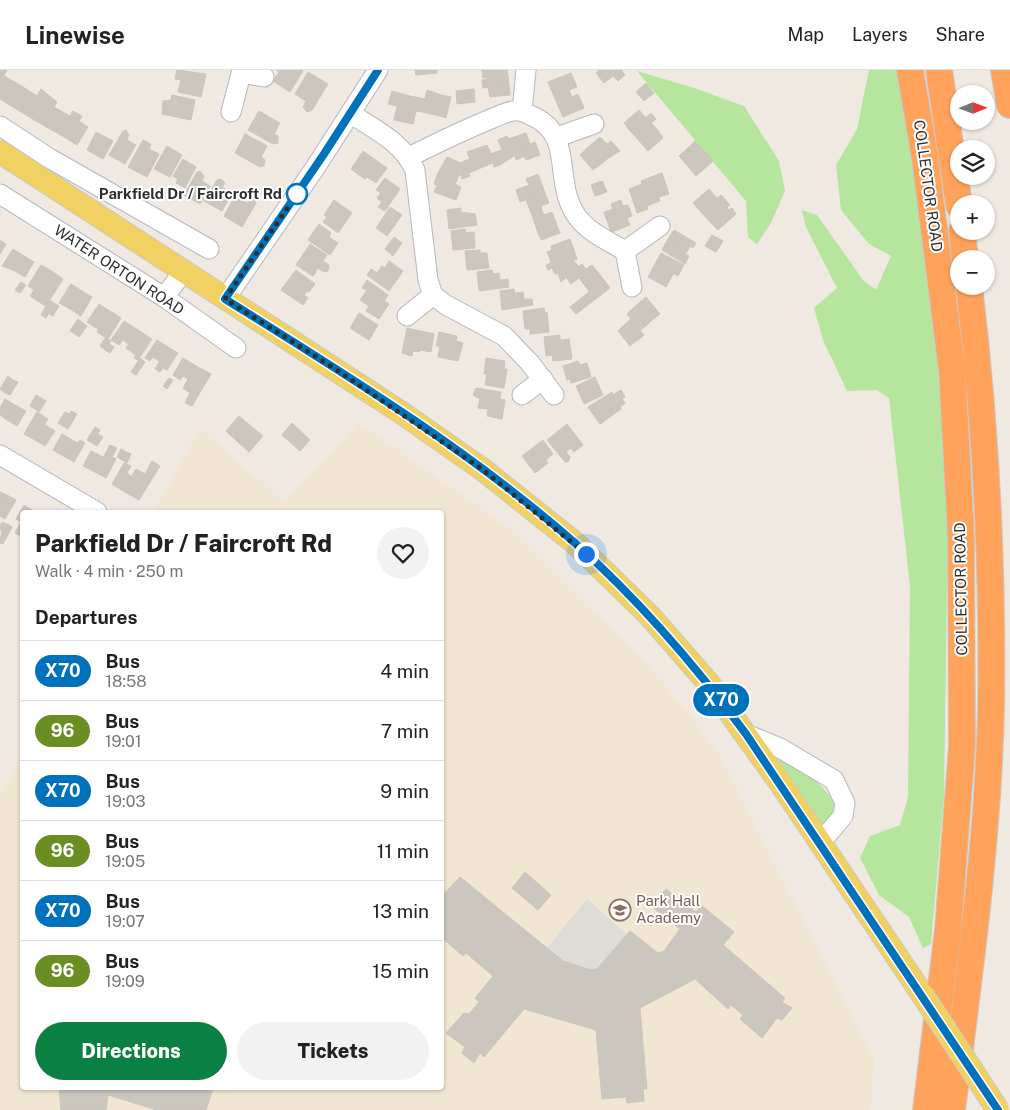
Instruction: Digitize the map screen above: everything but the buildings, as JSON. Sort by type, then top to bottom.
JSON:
[{"type":"highway","name":"COLLECTOR ROAD","points":[[910,70],[925,158],[952,370],[961,536],[962,746],[948,930],[926,1110]]},
{"type":"highway","name":"COLLECTOR ROAD","points":[[939,70],[958,195]]},
{"type":"highway","points":[[1004,70],[1010,105]]},
{"type":"highway","name":"COLLECTOR ROAD","points":[[952,1110],[974,934],[985,810],[990,709],[985,459],[979,370],[970,295]]},
{"type":"main road","points":[[0,152],[45,168],[184,271],[350,378],[474,463],[575,543],[649,615],[710,685],[746,734],[820,843],[998,1110]]},
{"type":"street","points":[[225,299],[351,114],[378,70]]},
{"type":"street","points":[[522,111],[526,70]]},
{"type":"street","points":[[231,112],[242,72],[264,77]]},
{"type":"street","points":[[409,157],[512,110],[522,111],[538,118],[552,128],[557,137],[564,186],[574,211],[587,228],[625,251],[632,287]]},
{"type":"street","points":[[351,114],[399,145],[409,157],[415,170],[428,280],[433,295],[446,305],[504,336],[530,362],[554,395]]},
{"type":"street","points":[[557,137],[594,124]]},
{"type":"street","points":[[0,126],[45,168],[209,249]]},
{"type":"street","name":"WATER ORTON ROAD","points":[[0,194],[164,298],[236,348]]},
{"type":"street","points":[[625,251],[660,226]]},
{"type":"street","points":[[164,298],[184,271]]},
{"type":"street","points":[[407,316],[433,295]]},
{"type":"street","points":[[522,395],[542,379]]},
{"type":"street","points":[[0,455],[94,510]]},
{"type":"street","points":[[746,734],[780,748],[834,780],[845,803],[843,816],[820,843]]},
{"type":"shaded area","name":"Park Hall Academy","points":[[358,423],[506,526],[644,662],[692,717],[723,761],[874,1060],[870,1110],[0,1110],[0,796],[20,760],[20,1090],[444,1090],[444,510],[155,510],[200,429],[284,502]]},
{"type":"shaded area","points":[[587,899],[627,935],[597,969],[591,970],[563,961],[547,948]]},
{"type":"green space","points":[[869,70],[897,70],[929,247],[948,511],[944,796],[931,944],[923,948],[909,917],[879,895],[860,858],[870,836],[900,825],[908,797],[910,586],[889,398],[877,390],[847,391],[823,340],[814,308],[837,288],[806,227],[802,210],[817,215],[863,280],[876,290],[891,256],[869,244],[841,210],[836,165],[857,129]]},
{"type":"green space","points":[[637,71],[694,88],[744,106],[779,161],[785,191],[771,223],[757,244],[748,237],[746,201]]},
{"type":"green space","points":[[781,759],[807,774],[830,797],[836,814],[827,825],[822,825],[778,762]]},
{"type":"bus line","name":"X70","points":[[378,70],[351,114],[225,299],[334,368],[482,469],[575,543],[649,615],[710,685],[746,734],[998,1110]]},
{"type":"place","name":"Parkfield Dr / Faircroft Rd","points":[[297,194]]},
{"type":"place","name":"Park Hall Academy","points":[[620,910]]},
{"type":"route","points":[[297,194],[225,299],[334,368],[482,469],[541,515],[586,554]]}]
